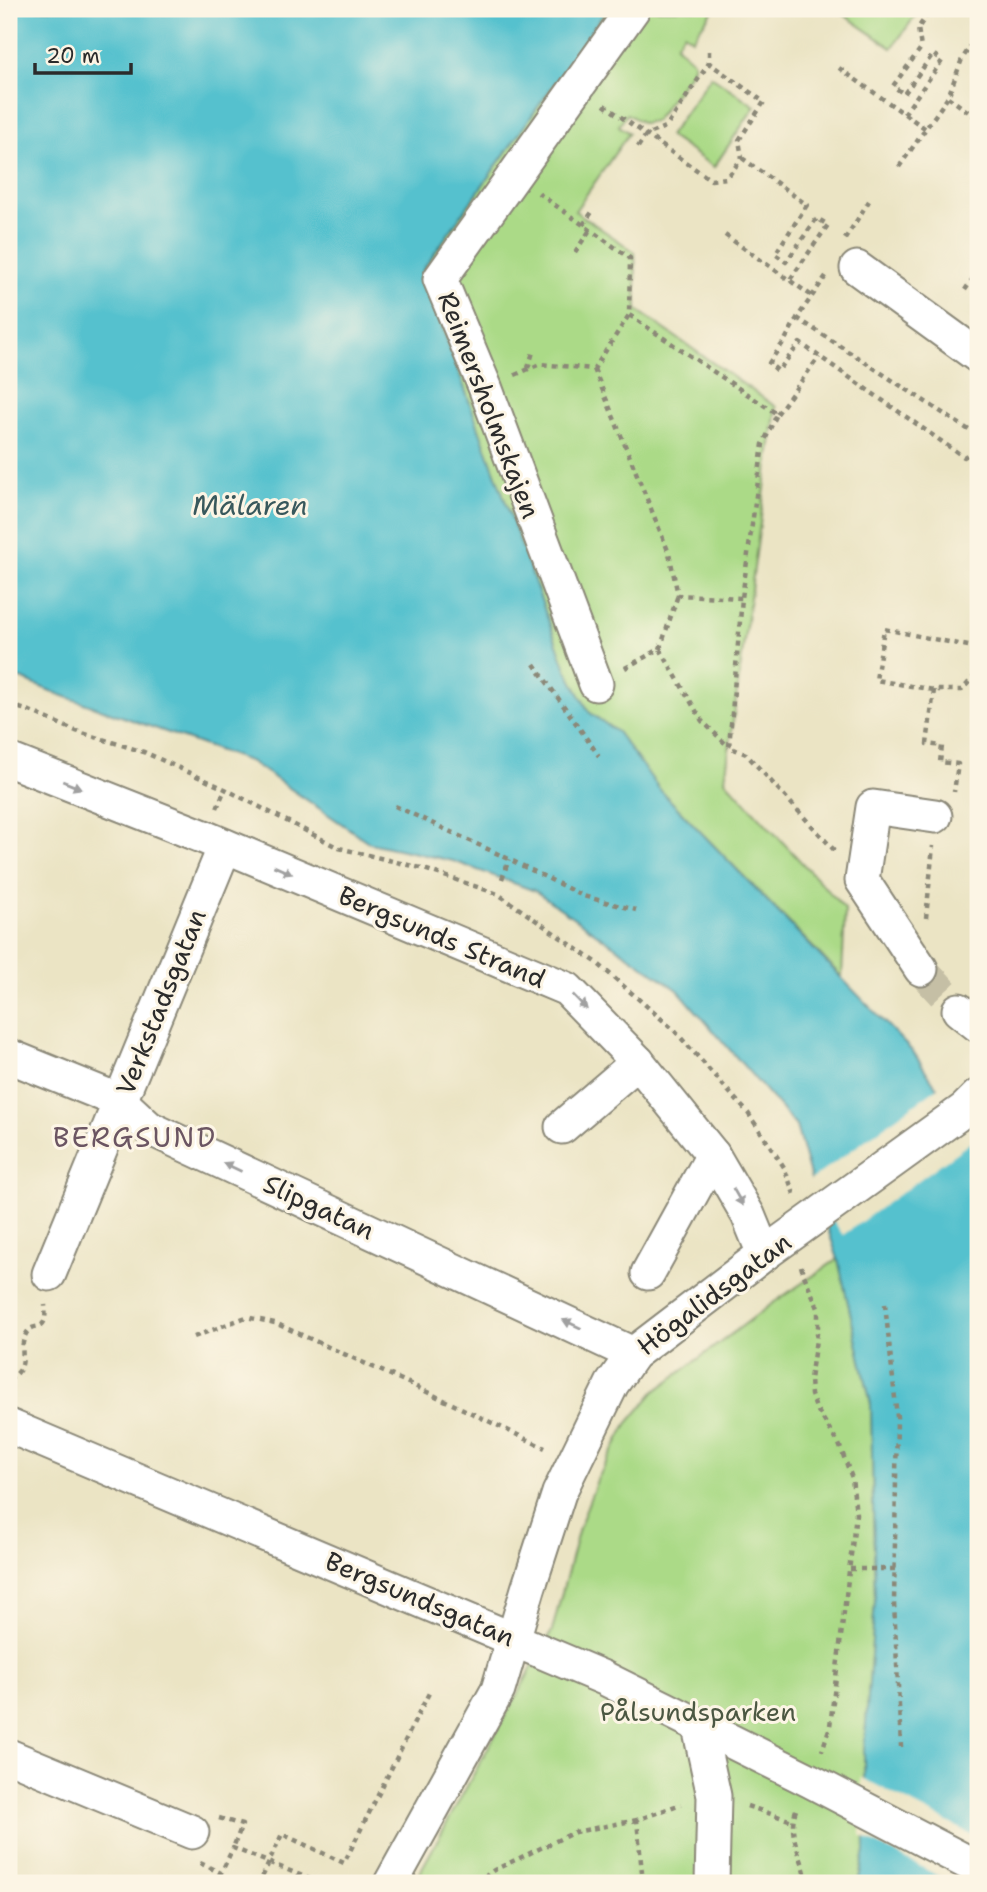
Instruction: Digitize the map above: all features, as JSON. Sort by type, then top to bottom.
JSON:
[{"type":"street","name":"Reimersholmskajen","points":[[596,684],[485,387],[440,279],[633,9]]},
{"type":"street","points":[[845,267],[978,356]]},
{"type":"street","name":"Bergsunds Strand","points":[[9,760],[225,846],[567,989],[638,1062],[713,1155],[748,1215],[764,1254]]},
{"type":"street","points":[[918,966],[862,880],[873,807],[935,816]]},
{"type":"street","name":"Verkstadsgatan","points":[[47,1287],[225,846]]},
{"type":"street","name":"Slipgatan","points":[[9,1056],[120,1101],[149,1128],[633,1353]]},
{"type":"street","points":[[562,1127],[638,1062]]},
{"type":"street","name":"Högalidsgatan","points":[[391,1883],[498,1690],[559,1493],[612,1384],[633,1353],[972,1102]]},
{"type":"street","points":[[648,1273],[713,1155]]},
{"type":"street","name":"Bergsundsgatan","points":[[9,1426],[604,1678],[978,1868]]},
{"type":"street","points":[[699,1727],[713,1796],[712,1883]]},
{"type":"street","points":[[9,1756],[200,1836]]},
{"type":"path","points":[[904,114],[942,61],[933,54],[904,94],[893,86],[921,48],[918,28],[930,11],[927,9]]},
{"type":"path","points":[[900,167],[948,97],[962,59],[978,34]]},
{"type":"path","points":[[638,147],[646,135],[667,126],[709,63],[709,47]]},
{"type":"path","points":[[709,63],[764,102],[739,140],[742,158],[807,205],[775,254],[786,262],[817,218],[828,225],[789,281]]},
{"type":"path","points":[[839,68],[926,129]]},
{"type":"path","points":[[577,87],[711,180],[727,178],[742,158]]},
{"type":"path","points":[[948,97],[978,119]]},
{"type":"path","points":[[978,152],[974,158],[978,160]]},
{"type":"path","points":[[514,176],[630,258],[629,315],[594,369]]},
{"type":"path","points":[[583,225],[592,212]]},
{"type":"path","points":[[575,253],[590,230]]},
{"type":"path","points":[[725,235],[812,296]]},
{"type":"path","points":[[845,267],[812,296],[769,363],[778,371],[800,343],[964,457],[978,448]]},
{"type":"path","points":[[965,290],[978,271]]},
{"type":"path","points":[[629,315],[777,414]]},
{"type":"path","points":[[797,318],[978,436]]},
{"type":"path","points":[[528,369],[534,349]]},
{"type":"path","points":[[729,747],[742,598],[763,444],[777,414],[819,356]]},
{"type":"path","points":[[485,387],[540,364],[594,369]]},
{"type":"path","points":[[594,369],[669,553],[678,595],[660,649],[596,684]]},
{"type":"path","points":[[678,595],[742,598]]},
{"type":"path","points":[[978,648],[884,629],[876,680],[934,690],[962,690],[978,671]]},
{"type":"path","points":[[660,649],[702,721],[729,747],[746,754],[862,880]]},
{"type":"path","points":[[534,664],[599,756]]},
{"type":"path","points":[[918,966],[923,946],[935,816],[953,797],[958,764],[940,762],[942,746],[927,744],[934,690]]},
{"type":"path","points":[[218,803],[225,789]]},
{"type":"path","points":[[395,806],[583,896],[636,910]]},
{"type":"path","points":[[502,879],[509,859]]},
{"type":"path","points":[[800,1261],[818,1308],[818,1327],[810,1379],[811,1395],[816,1408],[839,1444],[852,1478],[856,1514],[830,1726],[819,1762],[817,1784],[792,1821],[793,1837],[807,1883]]},
{"type":"path","points":[[9,1380],[22,1368],[25,1335],[29,1330],[42,1325],[46,1319],[47,1287]]},
{"type":"path","points":[[885,1304],[897,1417],[894,1603],[901,1747]]},
{"type":"path","points":[[194,1337],[246,1317],[275,1323],[549,1450]]},
{"type":"path","points":[[850,1569],[895,1569]]},
{"type":"path","points":[[264,1883],[260,1882],[282,1834],[344,1863],[430,1689]]},
{"type":"path","points":[[221,1818],[242,1825],[233,1847],[221,1873],[201,1864],[200,1836],[221,1818]]},
{"type":"path","points":[[476,1883],[494,1870],[575,1832],[637,1819]]},
{"type":"path","points":[[233,1847],[320,1883]]},
{"type":"green space","points":[[607,9],[714,9],[692,39],[684,33],[676,45],[694,62],[692,70],[655,121],[643,123],[627,114],[619,126],[629,133],[575,211],[635,252],[637,310],[776,407],[725,780],[845,909],[842,977],[661,791],[617,732],[589,712],[566,669],[422,271]]},
{"type":"green space","points":[[836,9],[914,9],[918,12],[892,48]]},
{"type":"green space","points":[[711,76],[755,106],[714,167],[669,136]]},
{"type":"green space","name":"Pålsundsparken","points":[[838,1259],[871,1404],[875,1601],[864,1751],[865,1852],[858,1883],[414,1883],[552,1631],[579,1528],[597,1480],[627,1424],[654,1392],[773,1303]]},
{"type":"water","name":"Mälaren","points":[[9,9],[607,9],[422,271],[566,669],[589,712],[617,732],[661,791],[914,1053],[933,1082],[978,1138],[978,1883],[858,1883],[865,1852],[864,1751],[875,1601],[871,1404],[838,1259],[796,1126],[678,990],[535,891],[453,861],[370,843],[251,762],[9,674]]},
{"type":"pier","points":[[941,1085],[978,1132],[978,1137],[843,1235],[811,1191],[808,1182]]},
{"type":"pier","points":[[861,1777],[978,1838],[978,1883],[952,1883],[861,1836]]},
{"type":"tunnel","points":[[921,969],[959,1010]]},
{"type":"district","name":"BERGSUND","points":[[135,1137]]}]
